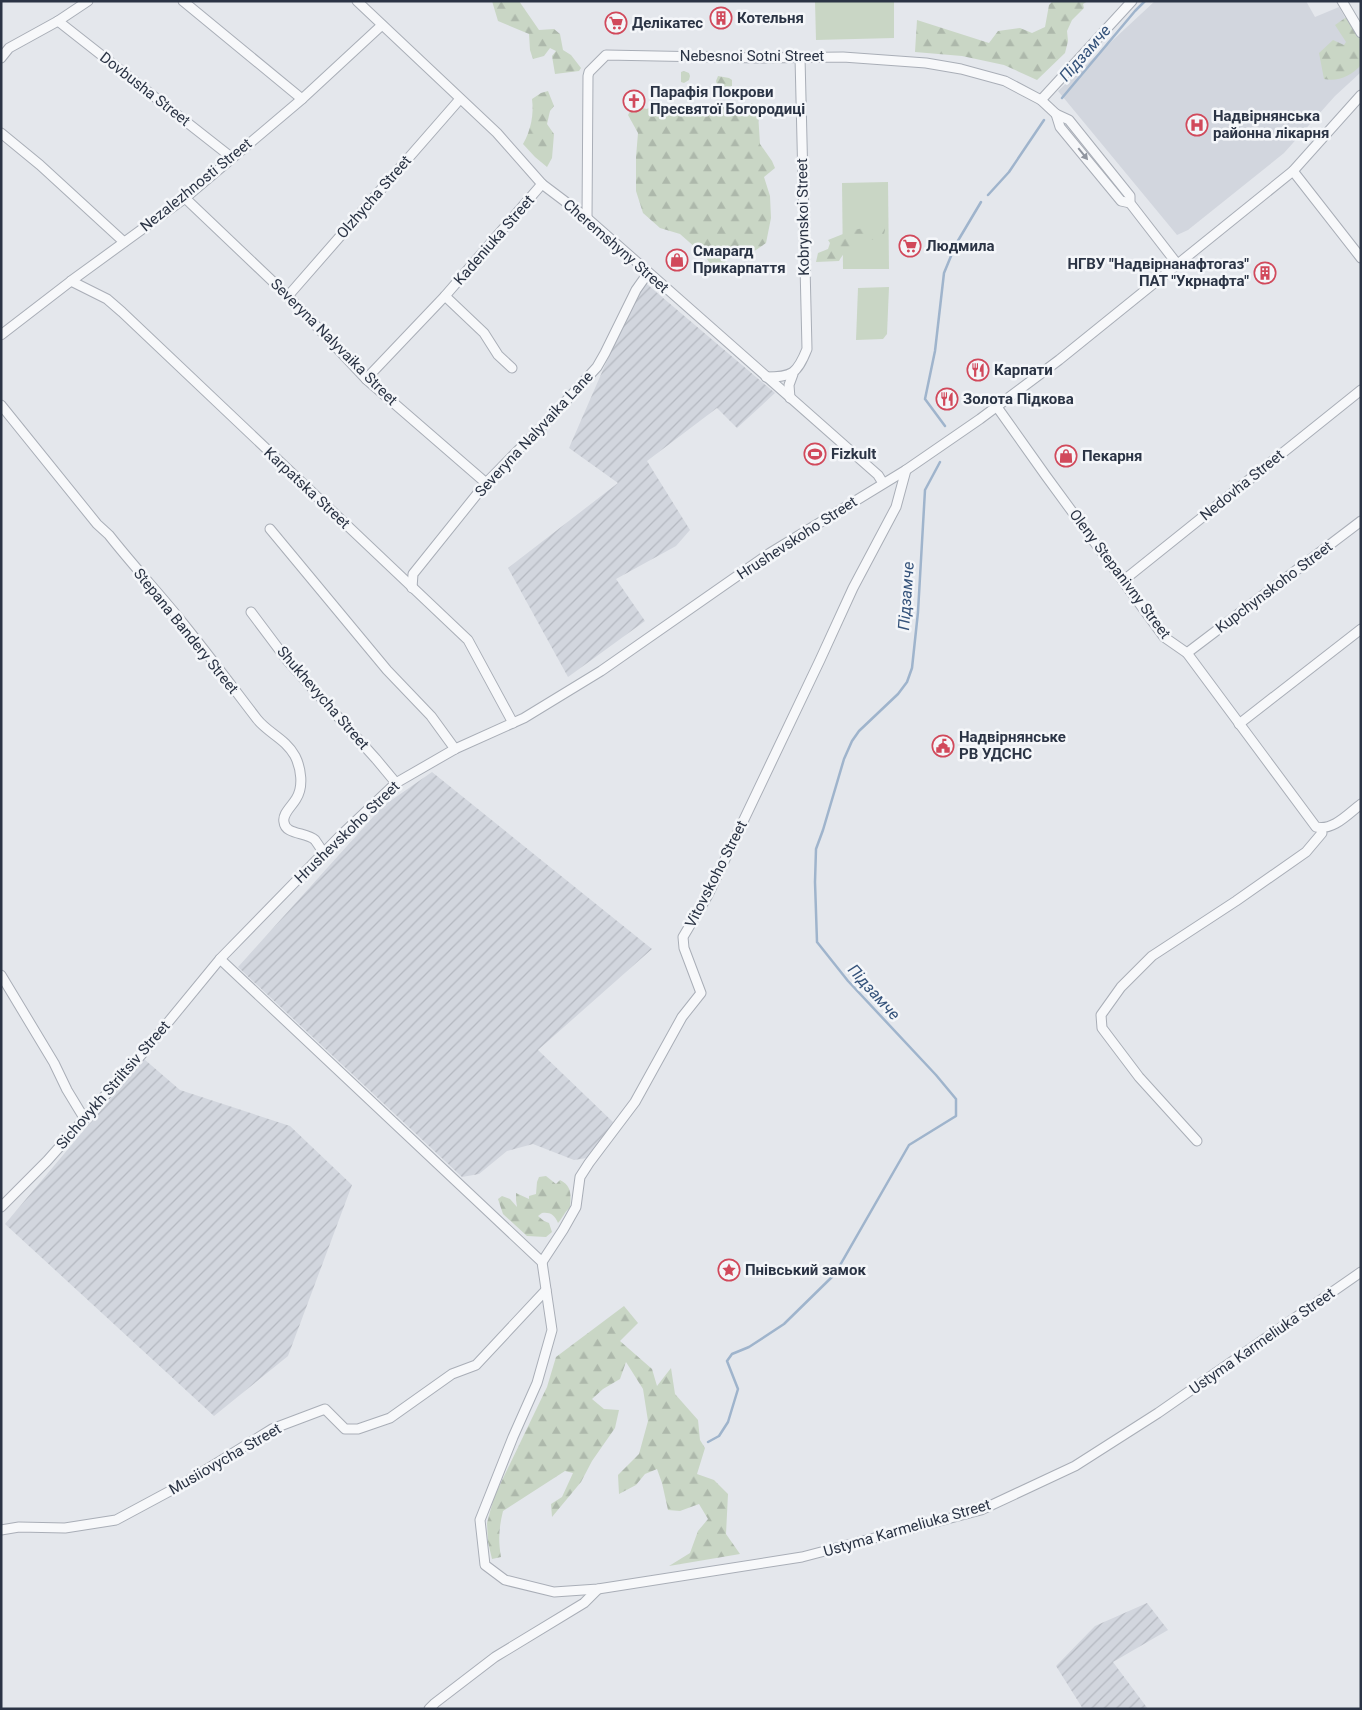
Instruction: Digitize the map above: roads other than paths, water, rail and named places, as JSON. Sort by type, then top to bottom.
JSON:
[{"type":"street","points":[[1,58],[10,48],[58,21],[88,1]]},
{"type":"street","points":[[183,1],[302,98]]},
{"type":"street","name":"Cheremshyny Street","points":[[357,1],[497,133],[542,184],[587,218],[878,475],[883,483]]},
{"type":"street","points":[[1041,100],[1132,1]]},
{"type":"street","points":[[1342,1],[1361,33]]},
{"type":"street","name":"Dovbusha Street","points":[[58,21],[231,157]]},
{"type":"street","name":"Nezalezhnosti Street","points":[[1,335],[71,281],[185,198],[302,98],[382,25]]},
{"type":"street","name":"Nebesnoi Sotni Street","points":[[587,218],[588,76],[589,72],[606,55],[880,59],[926,63],[961,69],[1005,81],[1041,100],[1056,114],[1069,120],[1130,196],[1130,203],[1178,265]]},
{"type":"street","name":"Kobrynskoi Street","points":[[790,398],[789,385],[793,374],[802,361],[806,349],[800,57]]},
{"type":"street","name":"Hrushevskoho Street","points":[[220,959],[340,836],[396,783],[455,749],[513,723],[602,671],[770,553],[937,450],[1059,360],[1293,171],[1361,95]]},
{"type":"street","name":"Olzhycha Street","points":[[288,296],[460,99]]},
{"type":"street","points":[[1,133],[40,165],[124,242]]},
{"type":"street","points":[[1293,171],[1361,258]]},
{"type":"street","name":"Kadeniuka Street","points":[[366,379],[445,296],[542,184]]},
{"type":"street","name":"Severyna Nalyvaika Street","points":[[185,198],[288,296],[366,379],[486,483]]},
{"type":"street","name":"Severyna Nalyvaika Lane","points":[[412,588],[412,574],[486,483],[597,367],[636,290],[648,273]]},
{"type":"street","name":"Karpatska Street","points":[[71,281],[108,299],[468,640],[513,723]]},
{"type":"street","name":"Kadeniuka Street","points":[[445,296],[484,333],[498,355],[512,368]]},
{"type":"street","points":[[766,377],[783,377],[793,374]]},
{"type":"street","name":"Nedovha Street","points":[[1124,580],[1361,390]]},
{"type":"street","name":"Stepana Bandery Street","points":[[1,405],[97,524],[109,535],[180,619],[260,724],[285,742],[299,766],[300,786],[297,798],[285,815],[283,822],[286,828],[304,834],[314,840],[323,853]]},
{"type":"street","name":"Oleny Stepanivny Street","points":[[997,407],[1164,637],[1187,653],[1316,827],[1323,831]]},
{"type":"street","name":"Vitovskoho Street","points":[[542,1262],[576,1206],[580,1178],[589,1163],[635,1102],[682,1017],[702,993],[684,948],[683,937],[708,895],[820,660],[852,588],[896,507],[906,470]]},
{"type":"street","name":"Kupchynskoho Street","points":[[1187,653],[1361,521]]},
{"type":"street","points":[[270,529],[387,670],[431,716],[455,749]]},
{"type":"street","name":"Shukhevycha Street","points":[[252,612],[287,660],[396,783]]},
{"type":"street","points":[[1239,724],[1361,629]]},
{"type":"street","points":[[1197,1141],[1139,1077],[1102,1028],[1101,1015],[1121,987],[1152,956],[1306,852],[1323,831],[1361,804]]},
{"type":"street","points":[[220,959],[542,1262]]},
{"type":"street","name":"Sichovykh Striltsiv Street","points":[[1,1207],[47,1161],[142,1054],[220,959]]},
{"type":"street","points":[[1,976],[49,1055],[84,1118]]},
{"type":"street","name":"Ustyma Karmeliuka Street","points":[[542,1262],[552,1330],[537,1383],[480,1520],[485,1565],[505,1580],[554,1592],[598,1589],[802,1557],[981,1510],[1075,1466],[1158,1413],[1361,1272]]},
{"type":"street","name":"Musiiovycha Street","points":[[1,1530],[19,1526],[65,1528],[116,1520],[183,1484],[272,1429],[325,1409],[345,1429],[358,1429],[390,1418],[452,1374],[476,1366],[546,1290]]},
{"type":"street","points":[[429,1709],[495,1657],[584,1603],[598,1589]]},
{"type":"waterway","name":"Підзамче","points":[[1062,98],[1145,1]]},
{"type":"waterway","name":"Підзамче","points":[[988,195],[1009,172],[1044,120]]},
{"type":"waterway","name":"Підзамче","points":[[945,426],[925,399],[935,351],[944,273],[956,244],[981,202]]},
{"type":"waterway","name":"Підзамче","points":[[708,1442],[719,1436],[728,1422],[738,1389],[727,1361],[732,1354],[749,1347],[784,1324],[835,1274],[909,1145],[956,1116],[956,1099],[848,981],[817,942],[815,882],[816,849],[844,759],[852,741],[859,731],[898,694],[907,682],[912,668],[918,612],[925,490],[940,462]]},
{"type":"place","name":"Котельня","points":[[721,18]]},
{"type":"place","name":"Делікатес","points":[[616,23]]},
{"type":"place","name":"Парафія Покрови Пресвятої Богородиці","points":[[634,101]]},
{"type":"place","name":"Надвірнянська районна лікарня","points":[[1197,125]]},
{"type":"place","name":"Людмила","points":[[910,246]]},
{"type":"place","name":"Смарагд Прикарпаття","points":[[677,260]]},
{"type":"place","name":"НГВУ \"Надвірнанафтогаз\" ПАТ \"Укрнафта\"","points":[[1265,273]]},
{"type":"place","name":"Карпати","points":[[978,370]]},
{"type":"place","name":"Золота Підкова","points":[[947,399]]},
{"type":"place","name":"Fizkult","points":[[815,454]]},
{"type":"place","name":"Пекарня","points":[[1066,456]]},
{"type":"place","name":"Надвірнянське РВ УДСНС","points":[[943,746]]},
{"type":"place","name":"Пнівський замок","points":[[729,1270]]}]
